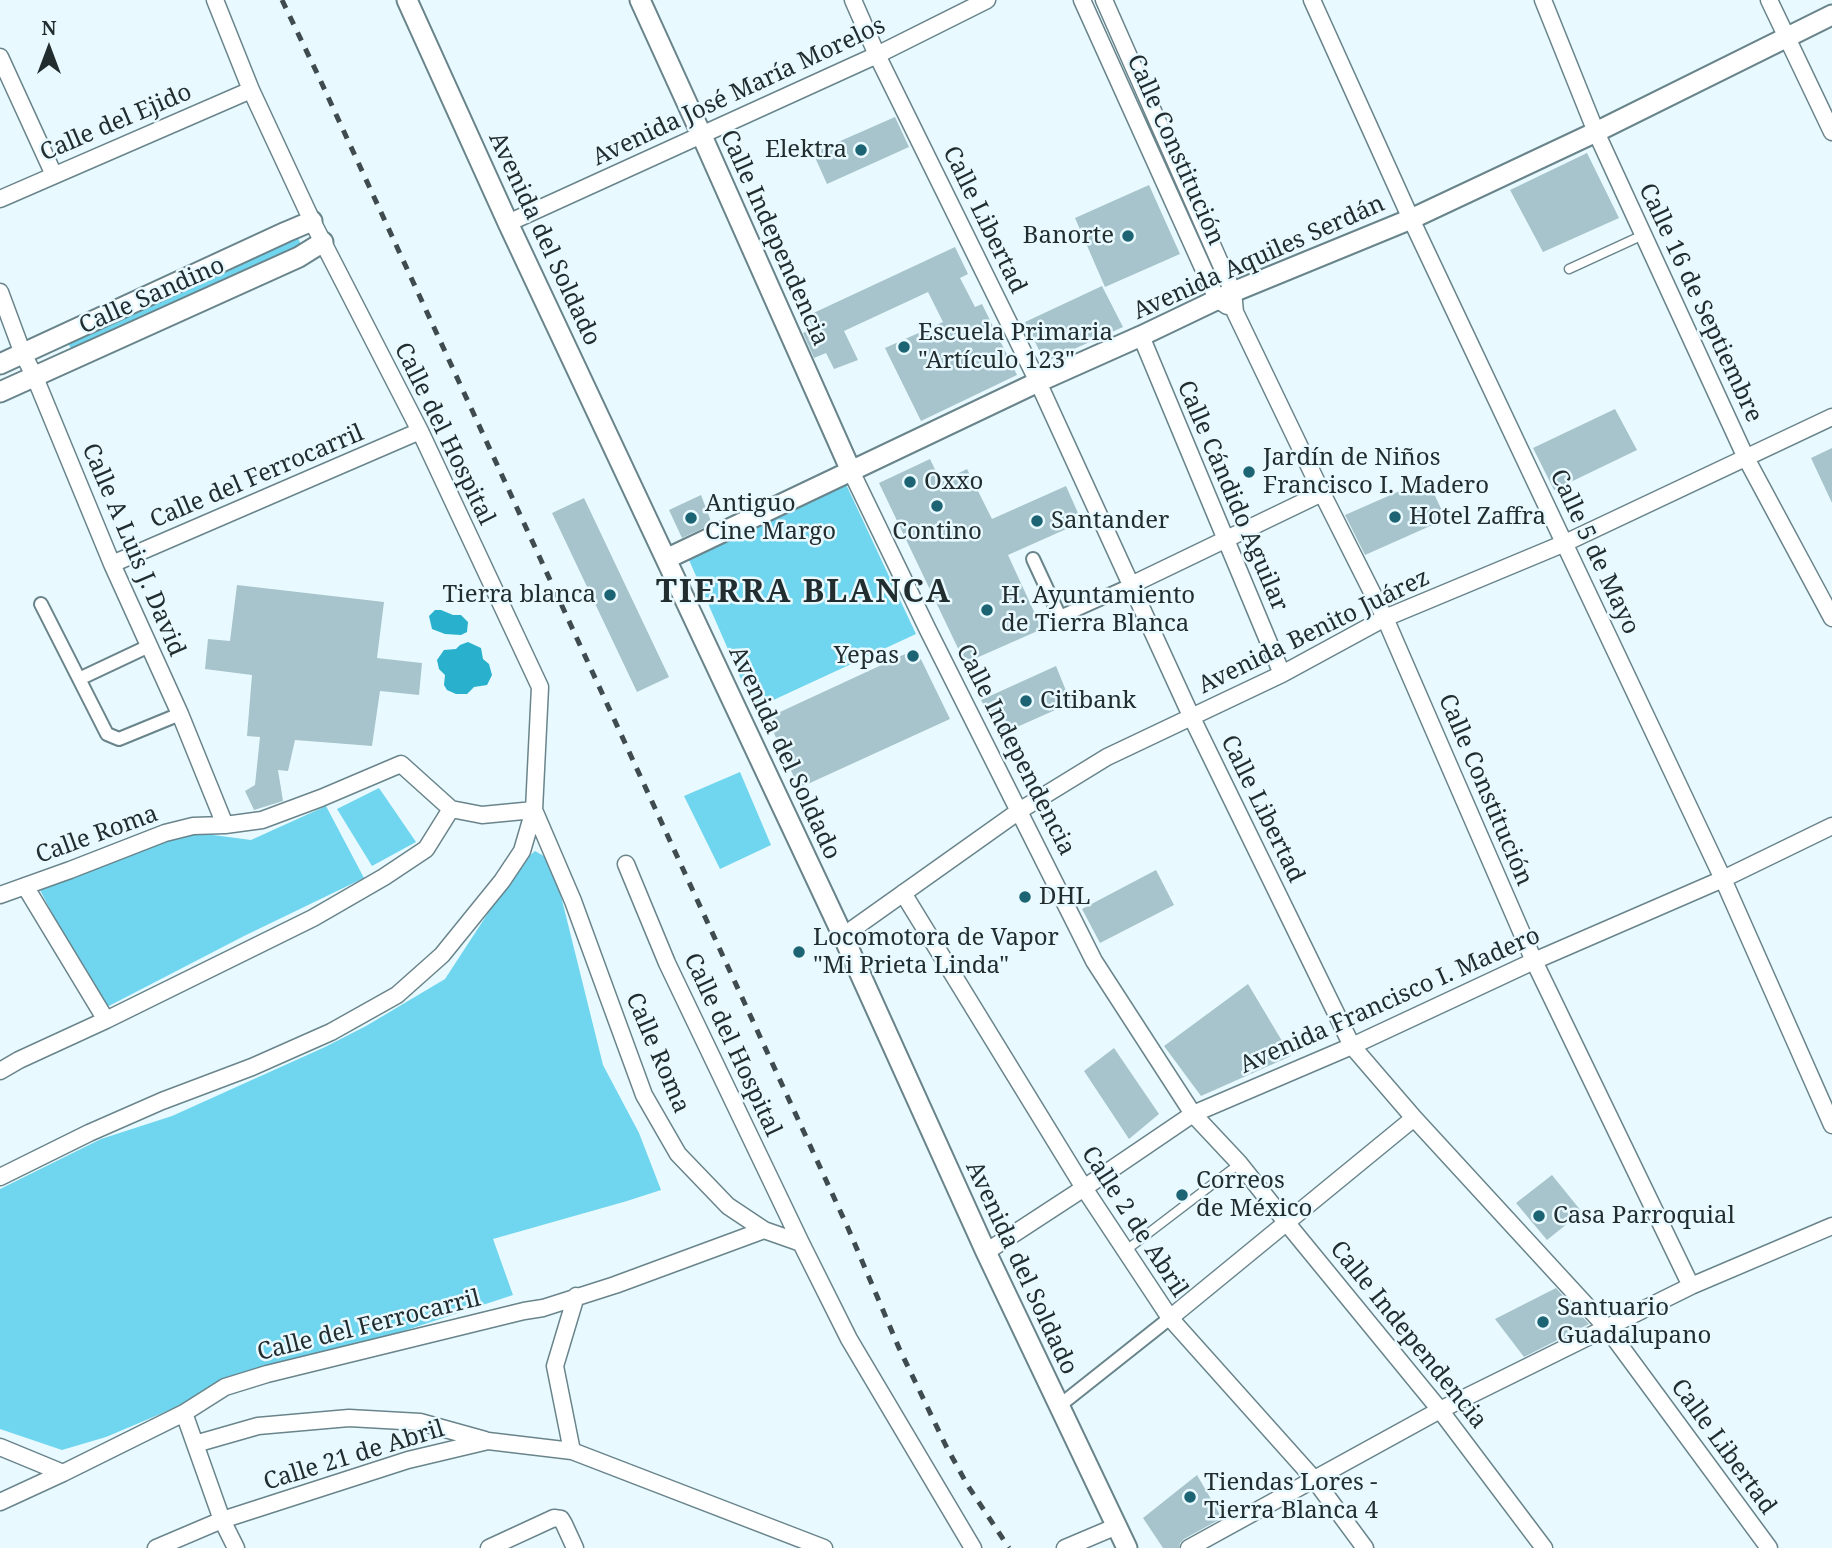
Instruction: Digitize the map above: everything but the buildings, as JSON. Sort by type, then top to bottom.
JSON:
[{"type":"street","name":"Calle del Hospital","points":[[215,0],[251,90],[312,221],[420,431],[540,687],[534,810]]},
{"type":"street","name":"Avenida del Soldado","points":[[407,0],[508,223],[843,936],[986,1252],[1127,1548]]},
{"type":"street","name":"Calle Independencia","points":[[640,0],[851,471],[1094,961],[1193,1114],[1239,1163],[1440,1410],[1544,1548]]},
{"type":"street","name":"Calle Libertad","points":[[853,0],[877,55],[1038,382],[1192,718],[1352,1046],[1414,1118],[1608,1328],[1769,1548]]},
{"type":"street","name":"Avenida José María Morelos","points":[[508,223],[877,55],[987,0]]},
{"type":"street","name":"Calle Constitución","points":[[1082,0],[1385,618],[1534,961],[1691,1286]]},
{"type":"street","name":"Calle Constitución","points":[[1104,0],[1225,296]]},
{"type":"street","name":"Calle 5 de Mayo","points":[[1312,0],[1411,219],[1723,879],[1832,1125]]},
{"type":"street","name":"Calle 16 de Septiembre","points":[[1543,0],[1596,132],[1746,458],[1832,617]]},
{"type":"street","points":[[1769,0],[1832,132]]},
{"type":"street","name":"Avenida Aquiles Serdán","points":[[666,559],[1225,296],[1411,219],[1596,132],[1832,15]]},
{"type":"street","points":[[0,57],[54,175]]},
{"type":"street","name":"Calle del Ejido","points":[[0,199],[251,90]]},
{"type":"street","name":"Calle Sandino","points":[[0,364],[312,221]]},
{"type":"street","name":"Calle Sandino","points":[[0,392],[299,257],[323,242]]},
{"type":"street","name":"Calle A Luis J. David","points":[[0,292],[23,354],[112,564],[180,714],[225,825]]},
{"type":"street","name":"Calle Cándido Aguilar","points":[[1141,336],[1282,674]]},
{"type":"street","name":"Avenida Benito Juárez","points":[[843,936],[1019,811],[1107,758],[1282,674],[1385,618],[1565,543],[1832,417]]},
{"type":"street","name":"Calle del Ferrocarril","points":[[112,564],[420,431]]},
{"type":"street","points":[[1033,558],[1059,617],[1322,493]]},
{"type":"street","points":[[41,604],[107,734],[119,739],[180,714]]},
{"type":"street","points":[[79,679],[149,646]]},
{"type":"street","name":"Calle Roma","points":[[0,895],[165,832],[193,826],[261,820],[401,764],[451,808]]},
{"type":"street","points":[[0,1071],[313,918],[384,877],[426,849],[451,808],[482,815],[534,810],[522,851],[502,881],[442,955],[397,995],[331,1032],[252,1067],[162,1101],[0,1177]]},
{"type":"street","name":"Calle Roma","points":[[534,810],[573,901],[644,1095],[678,1154],[728,1206],[764,1230],[801,1242]]},
{"type":"street","name":"Avenida Francisco I. Madero","points":[[986,1252],[1193,1114],[1352,1046],[1534,961],[1723,879],[1832,826]]},
{"type":"street","name":"Calle del Hospital","points":[[626,864],[667,963],[801,1242]]},
{"type":"street","name":"Calle Roma","points":[[26,886],[106,1020]]},
{"type":"street","name":"Calle 2 de Abril","points":[[903,893],[1084,1188],[1170,1318],[1314,1479],[1365,1548]]},
{"type":"street","points":[[1059,1406],[1414,1118]]},
{"type":"street","points":[[1189,1548],[1440,1410],[1691,1286],[1832,1226]]},
{"type":"street","name":"Calle del Ferrocarril","points":[[0,1502],[184,1413],[225,1387],[267,1374],[543,1308],[615,1285],[764,1230]]},
{"type":"street","points":[[801,1242],[849,1339],[973,1548]]},
{"type":"street","points":[[572,1451],[555,1366],[576,1296]]},
{"type":"street","points":[[184,1413],[222,1520],[236,1548]]},
{"type":"street","points":[[195,1444],[258,1426],[349,1418],[420,1422],[488,1441]]},
{"type":"street","name":"Calle 21 de Abril","points":[[156,1548],[222,1520],[408,1460],[488,1441],[572,1451],[824,1548]]},
{"type":"street","points":[[0,1447],[63,1473]]},
{"type":"street","points":[[489,1548],[554,1518],[561,1519],[575,1548]]},
{"type":"street","points":[[1076,1546],[1117,1526]]},
{"type":"lane","points":[[1569,269],[1644,234]]},
{"type":"lane","points":[[1125,1251],[1239,1163]]},
{"type":"shaded area","points":[[297,235],[301,245],[73,352],[64,336]]},
{"type":"shaded area","points":[[844,480],[916,634],[754,709],[686,553]]},
{"type":"shaded area","points":[[435,610],[461,615],[468,622],[467,632],[461,635],[445,634],[432,629],[429,616]]},
{"type":"shaded area","points":[[468,642],[481,648],[483,659],[489,664],[492,675],[487,685],[474,687],[467,694],[456,694],[447,690],[444,685],[445,675],[439,669],[437,660],[444,650],[456,649]]},
{"type":"shaded area","points":[[740,772],[771,845],[720,869],[684,796]]},
{"type":"shaded area","points":[[379,788],[416,842],[372,866],[337,809]]},
{"type":"shaded area","points":[[326,806],[364,878],[105,1008],[40,890],[183,831],[251,840]]},
{"type":"shaded area","points":[[535,851],[549,859],[559,888],[603,1065],[639,1133],[661,1190],[493,1239],[513,1295],[191,1401],[106,1437],[62,1450],[0,1429],[0,1189],[101,1139],[172,1116],[325,1047],[445,979],[520,864]]},
{"type":"railway","points":[[282,0],[848,1228],[899,1348],[946,1446],[968,1486],[1009,1548]]},
{"type":"place","name":"Elektra","points":[[861,150]]},
{"type":"place","name":"Banorte","points":[[1128,236]]},
{"type":"place","name":"Escuela Primaria \"Artículo 123\"","points":[[904,347]]},
{"type":"place","name":"Jardín de Niños Francisco I. Madero","points":[[1249,472]]},
{"type":"place","name":"Oxxo","points":[[910,482]]},
{"type":"place","name":"Contino","points":[[937,506]]},
{"type":"place","name":"Hotel Zaffra","points":[[1395,517]]},
{"type":"place","name":"Antiguo Cine Margo","points":[[691,518]]},
{"type":"place","name":"Santander","points":[[1037,521]]},
{"type":"place","name":"Tierra blanca","points":[[610,595]]},
{"type":"place","name":"H. Ayuntamiento de Tierra Blanca","points":[[987,610]]},
{"type":"place","name":"Yepas","points":[[913,656]]},
{"type":"place","name":"Citibank","points":[[1026,701]]},
{"type":"place","name":"DHL","points":[[1025,897]]},
{"type":"place","name":"Locomotora de Vapor \"Mi Prieta Linda\"","points":[[799,952]]},
{"type":"place","name":"Correos de México","points":[[1182,1195]]},
{"type":"place","name":"Casa Parroquial","points":[[1539,1216]]},
{"type":"place","name":"Santuario Guadalupano","points":[[1543,1322]]},
{"type":"place","name":"Tiendas Lores - Tierra Blanca 4","points":[[1190,1497]]},
{"type":"district","name":"TIERRA BLANCA","points":[[804,593]]}]
